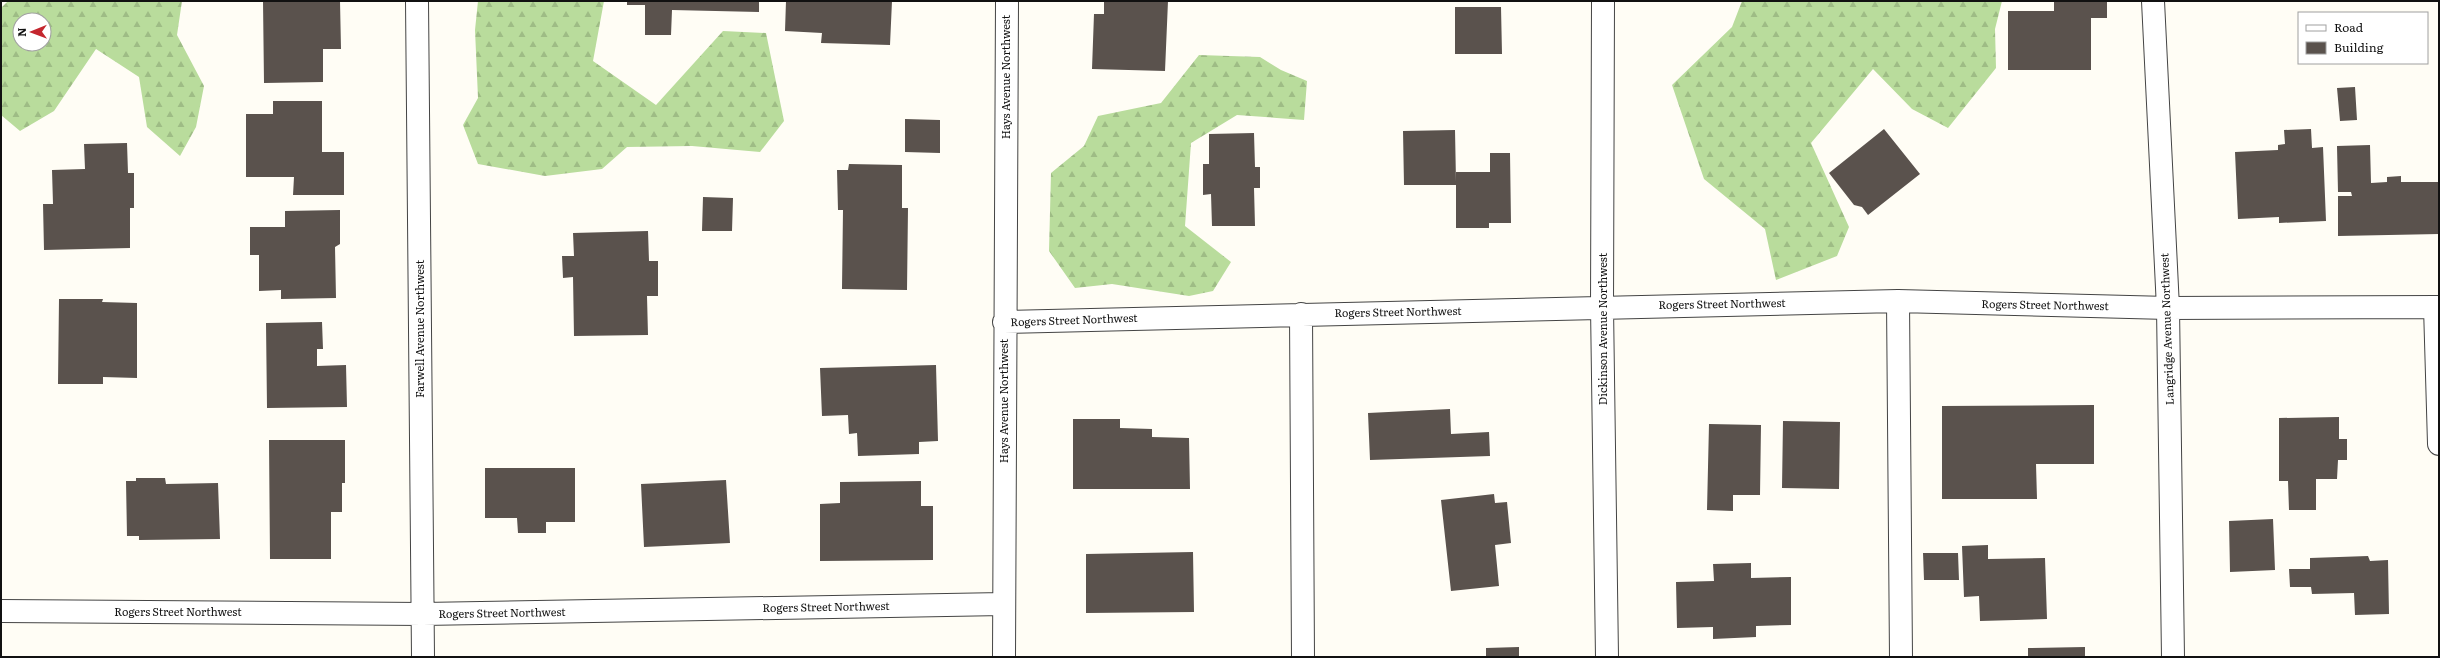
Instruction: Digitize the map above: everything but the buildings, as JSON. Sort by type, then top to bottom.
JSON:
[{"type":"street","name":"Farwell Avenue Northwest","points":[[417,1],[423,657]]},
{"type":"street","name":"Hays Avenue Northwest","points":[[1004,657],[1004,322],[1007,1]]},
{"type":"street","name":"Dickinson Avenue Northwest","points":[[1603,1],[1602,307],[1607,657]]},
{"type":"street","name":"Langridge Avenue Northwest","points":[[2153,1],[2168,308],[2173,657]]},
{"type":"street","name":"Rogers Street Northwest","points":[[1004,322],[1898,301],[2168,308],[2437,307]]},
{"type":"street","points":[[1898,301],[1901,657]]},
{"type":"street","points":[[2437,307],[2439,444]]},
{"type":"street","points":[[1301,314],[1303,657]]},
{"type":"street","name":"Rogers Street Northwest","points":[[1,611],[422,614],[1003,604]]},
{"type":"green space","points":[[8,1],[182,1],[177,35],[204,86],[196,127],[180,156],[147,127],[139,77],[96,49],[54,111],[20,131],[1,115],[1,8]]},
{"type":"green space","points":[[478,1],[604,1],[593,61],[656,105],[723,31],[766,33],[784,121],[760,152],[692,146],[627,147],[602,169],[545,176],[478,164],[463,125],[478,98],[475,30]]},
{"type":"green space","points":[[1742,1],[2002,1],[1995,29],[1996,68],[1948,128],[1912,109],[1873,69],[1811,143],[1849,227],[1837,256],[1776,280],[1765,229],[1704,179],[1672,85],[1732,27]]},
{"type":"green space","points":[[1199,55],[1260,57],[1281,70],[1307,81],[1304,120],[1237,115],[1191,143],[1185,226],[1231,262],[1213,291],[1189,296],[1112,284],[1075,288],[1049,251],[1051,173],[1084,146],[1098,116],[1161,103]]}]
